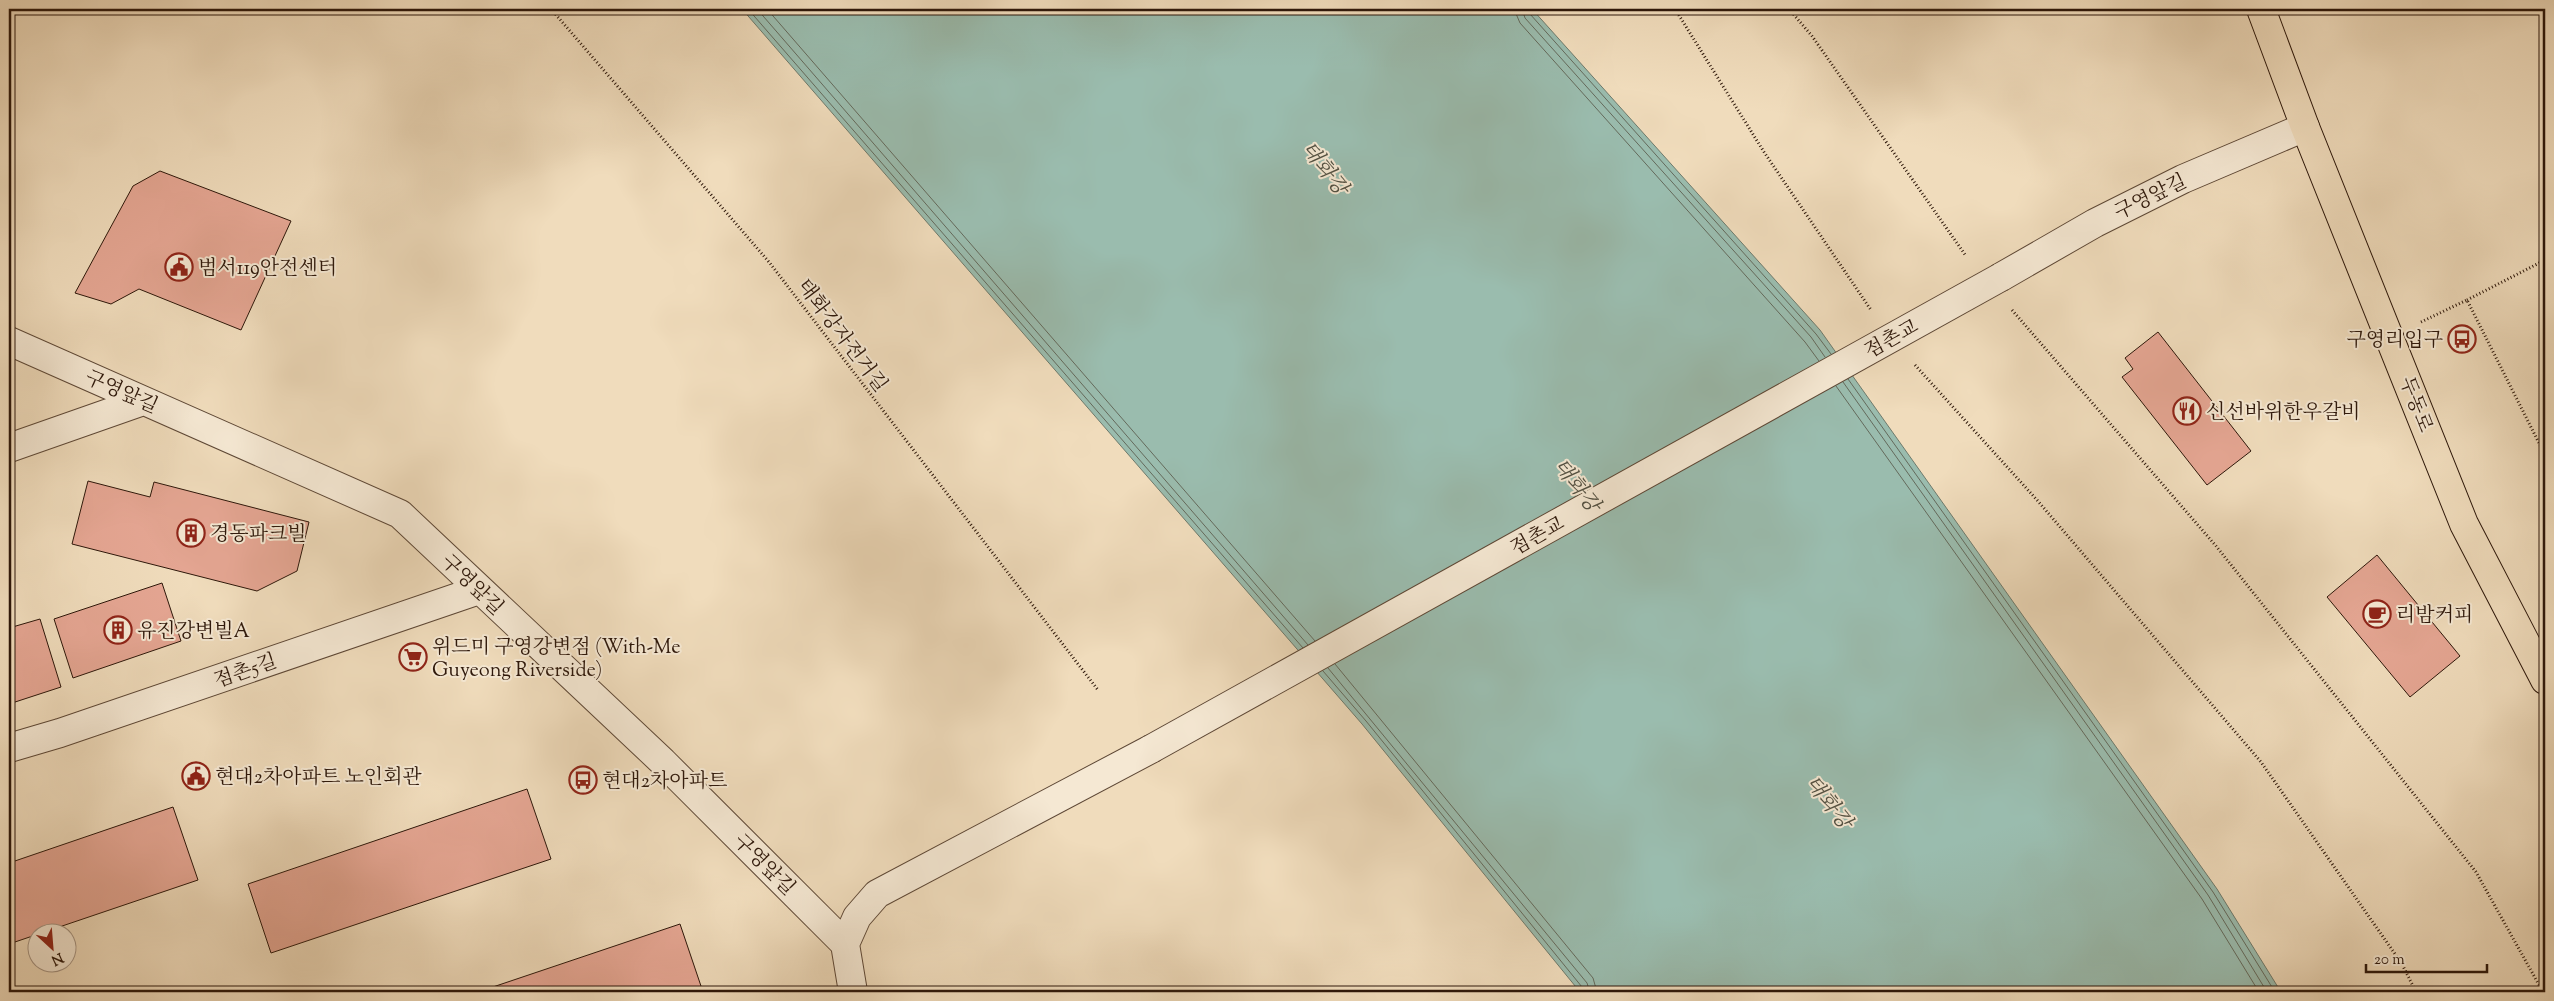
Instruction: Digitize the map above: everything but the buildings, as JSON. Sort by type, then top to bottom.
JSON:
[{"type":"main road","name":"두동로","points":[[2261,9],[2305,127],[2464,524],[2545,680]]},
{"type":"street","name":"구영앞길","points":[[2004,290],[2095,223],[2183,179],[2305,127]]},
{"type":"street","name":"점촌교","points":[[845,944],[857,917],[878,894],[2004,290]]},
{"type":"street","name":"구영앞길","points":[[9,341],[400,514],[663,762],[845,944]]},
{"type":"street","points":[[9,448],[142,401]]},
{"type":"street","name":"점촌5길","points":[[9,748],[60,734],[479,590]]},
{"type":"street","points":[[845,944],[853,992]]},
{"type":"path","name":"태화강자전거길","points":[[551,9],[769,262],[1098,690]]},
{"type":"path","points":[[1675,9],[1764,152],[1874,314]]},
{"type":"path","points":[[1789,9],[1812,36],[1955,243],[1968,258]]},
{"type":"path","points":[[2390,337],[2545,260]]},
{"type":"path","points":[[2004,290],[2216,546],[2476,872],[2543,992]]},
{"type":"path","points":[[2467,300],[2545,455]]},
{"type":"path","points":[[1911,360],[2037,500],[2261,762],[2402,964],[2416,992]]},
{"type":"water","name":"태화강","points":[[742,9],[1532,9],[1820,330],[2217,889],[2281,992],[1580,992],[1362,724]]},
{"type":"place","name":"범서119안전센터","points":[[179,267]]},
{"type":"place","name":"구영리입구","points":[[2462,339]]},
{"type":"place","name":"신선바위한우갈비","points":[[2187,411]]},
{"type":"place","name":"경동파크빌","points":[[191,533]]},
{"type":"place","name":"리밤커피","points":[[2377,614]]},
{"type":"place","name":"유진강변빌A","points":[[118,630]]},
{"type":"place","name":"위드미 구영강변점 (With-Me Guyeong Riverside)","points":[[413,657]]},
{"type":"place","name":"현대2차아파트 노인회관","points":[[196,776]]},
{"type":"place","name":"현대2차아파트","points":[[583,780]]}]
